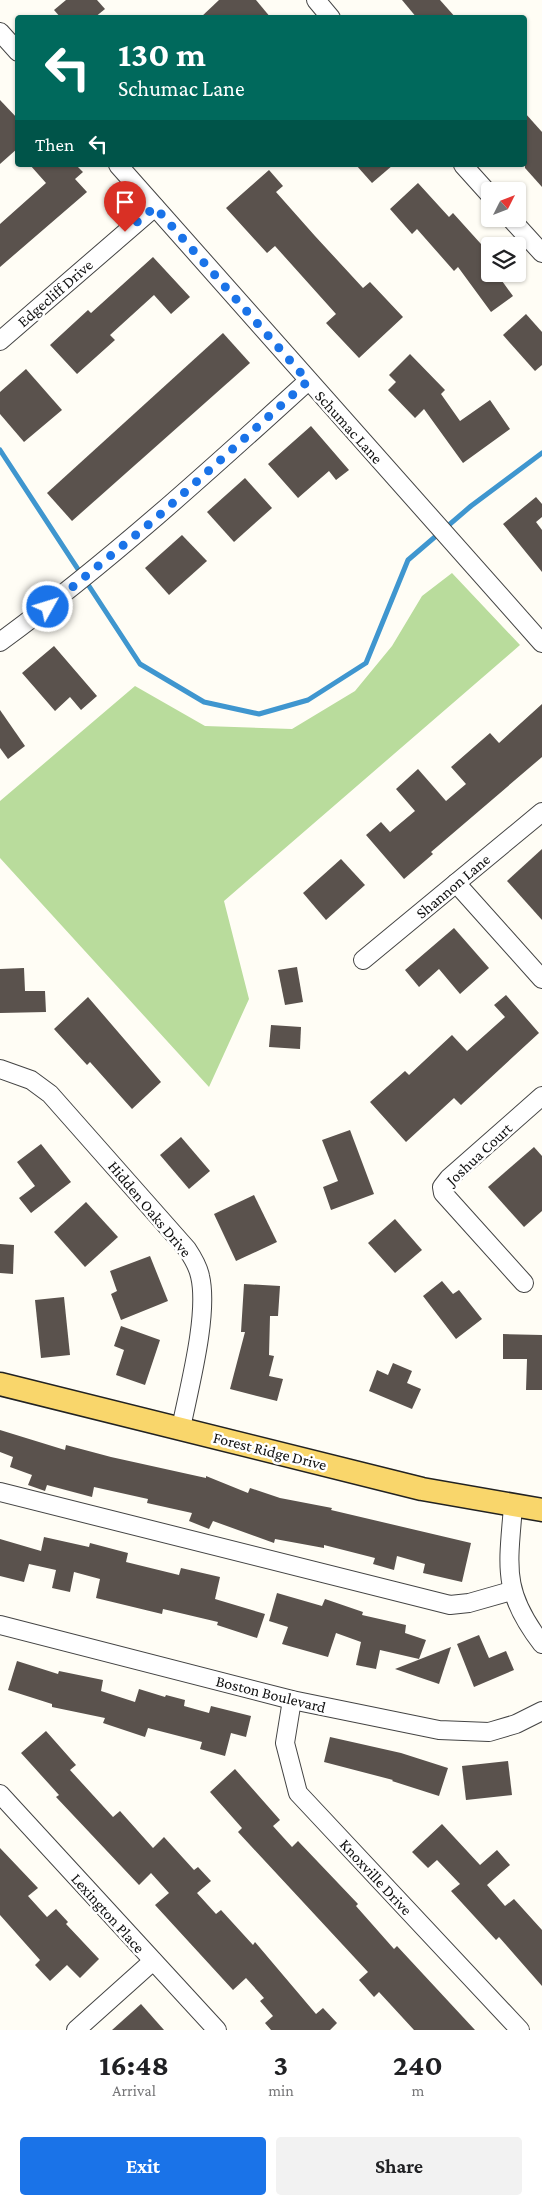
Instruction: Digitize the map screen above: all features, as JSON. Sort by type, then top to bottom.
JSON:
[{"type":"main road","name":"Forest Ridge Drive","points":[[0,1384],[422,1489],[513,1507],[542,1510]]},
{"type":"street","points":[[316,0],[328,15]]},
{"type":"street","points":[[0,32],[15,49]]},
{"type":"street","name":"Schumac Lane","points":[[120,167],[542,643]]},
{"type":"street","points":[[465,167],[481,185]]},
{"type":"street","name":"Edgecliff Drive","points":[[0,341],[155,207]]},
{"type":"street","points":[[519,228],[542,253]]},
{"type":"street","points":[[0,642],[84,578],[154,520],[308,381]]},
{"type":"street","name":"Shannon Lane","points":[[363,960],[542,812]]},
{"type":"street","points":[[456,883],[542,979]]},
{"type":"street","name":"Hidden Oaks Drive","points":[[0,1069],[9,1070],[31,1080],[50,1094],[187,1248],[196,1264],[201,1278],[202,1315],[181,1428]]},
{"type":"street","name":"Joshua Court","points":[[524,1283],[443,1193],[442,1186],[542,1096]]},
{"type":"street","points":[[0,1492],[450,1605],[469,1603],[511,1591]]},
{"type":"street","points":[[513,1507],[508,1566],[511,1591],[528,1625],[542,1644]]},
{"type":"street","name":"Boston Boulevard","points":[[0,1625],[292,1700],[439,1730],[489,1732],[516,1724],[542,1711]]},
{"type":"street","name":"Knoxville Drive","points":[[292,1700],[285,1743],[298,1793],[520,2030]]},
{"type":"street","name":"Lexington Place","points":[[0,1794],[217,2030]]},
{"type":"street","points":[[76,2030],[153,1961]]},
{"type":"green space","points":[[452,573],[520,645],[224,901],[249,999],[209,1087],[0,858],[0,801],[135,686],[205,726],[292,729],[355,691],[392,646],[422,596]]},
{"type":"building","points":[[66,0],[97,0],[105,9],[98,15],[58,15],[54,10]]},
{"type":"building","points":[[219,0],[256,0],[268,15],[203,15]]},
{"type":"building","points":[[402,0],[440,0],[453,15],[414,15]]},
{"type":"building","points":[[0,100],[15,116],[15,151],[0,164]]},
{"type":"building","points":[[527,115],[542,132],[542,187],[525,168],[527,167]]},
{"type":"building","points":[[32,167],[78,167],[83,172],[75,179],[87,192],[0,267],[0,224],[46,183]]},
{"type":"building","points":[[358,167],[391,167],[372,183]]},
{"type":"building","points":[[269,170],[283,186],[276,192],[315,236],[363,288],[370,282],[403,317],[359,358],[326,323],[336,314],[275,246],[267,253],[226,208]]},
{"type":"building","points":[[418,183],[449,217],[453,213],[481,244],[481,282],[503,282],[513,296],[491,312],[458,267],[454,271],[417,229],[412,234],[390,209]]},
{"type":"building","points":[[153,257],[190,297],[171,314],[154,295],[110,335],[115,340],[77,374],[50,345],[88,310],[91,313]]},
{"type":"building","points":[[526,314],[542,332],[542,365],[535,371],[503,335]]},
{"type":"building","points":[[223,333],[250,363],[72,521],[47,493]]},
{"type":"building","points":[[410,354],[445,390],[441,394],[460,421],[490,400],[510,429],[463,463],[424,409],[415,418],[388,390],[396,382],[389,375]]},
{"type":"building","points":[[26,369],[62,410],[24,442],[0,414],[0,392]]},
{"type":"building","points":[[311,426],[349,470],[336,480],[329,471],[298,498],[268,464]]},
{"type":"building","points":[[245,478],[272,508],[234,542],[207,512]]},
{"type":"building","points":[[536,497],[542,504],[542,517],[536,522],[542,530],[542,572],[503,524]]},
{"type":"building","points":[[182,535],[207,561],[169,595],[145,568]]},
{"type":"building","points":[[54,646],[97,696],[81,710],[70,697],[55,711],[22,673]]},
{"type":"building","points":[[542,704],[542,757],[431,852],[433,854],[404,879],[366,835],[381,822],[390,832],[415,811],[396,789],[418,769],[446,801],[466,784],[451,767],[490,733],[499,743]]},
{"type":"building","points":[[0,710],[25,746],[8,759],[0,748]]},
{"type":"building","points":[[542,849],[542,920],[507,881]]},
{"type":"building","points":[[341,859],[365,885],[326,920],[303,893]]},
{"type":"building","points":[[454,928],[489,968],[460,994],[439,969],[419,987],[405,970]]},
{"type":"building","points":[[297,967],[303,1002],[285,1005],[278,970]]},
{"type":"building","points":[[24,968],[25,991],[45,991],[46,1012],[0,1013],[0,969]]},
{"type":"building","points":[[506,995],[539,1033],[461,1105],[454,1098],[406,1142],[370,1102],[405,1071],[409,1075],[452,1035],[467,1051],[505,1017],[494,1005]]},
{"type":"building","points":[[88,997],[161,1082],[132,1109],[90,1062],[87,1065],[54,1029]]},
{"type":"building","points":[[271,1025],[301,1027],[300,1049],[269,1047]]},
{"type":"building","points":[[350,1130],[374,1194],[331,1210],[323,1187],[338,1181],[322,1140]]},
{"type":"building","points":[[181,1137],[210,1171],[189,1189],[160,1155]]},
{"type":"building","points":[[41,1144],[71,1182],[31,1213],[19,1198],[35,1186],[17,1162]]},
{"type":"building","points":[[534,1147],[542,1156],[542,1211],[524,1227],[488,1187]]},
{"type":"building","points":[[254,1195],[277,1242],[236,1261],[214,1214]]},
{"type":"building","points":[[86,1202],[118,1237],[85,1267],[54,1232]]},
{"type":"building","points":[[395,1219],[422,1250],[395,1273],[368,1243]]},
{"type":"building","points":[[0,1244],[14,1245],[13,1274],[0,1273]]},
{"type":"building","points":[[150,1256],[168,1301],[121,1320],[111,1294],[117,1291],[110,1271]]},
{"type":"building","points":[[442,1281],[453,1294],[459,1290],[482,1319],[456,1339],[423,1296]]},
{"type":"building","points":[[244,1284],[280,1286],[278,1316],[270,1316],[269,1355],[274,1356],[269,1376],[283,1379],[277,1401],[230,1389],[245,1332],[241,1332]]},
{"type":"building","points":[[64,1297],[70,1355],[41,1358],[35,1300]]},
{"type":"building","points":[[121,1326],[160,1340],[145,1385],[116,1375],[124,1350],[114,1346]]},
{"type":"building","points":[[503,1334],[542,1335],[542,1390],[526,1390],[527,1359],[503,1359]]},
{"type":"building","points":[[393,1363],[412,1371],[407,1383],[421,1389],[412,1409],[369,1391],[377,1370],[388,1375]]},
{"type":"building","points":[[0,1430],[65,1450],[66,1445],[206,1478],[206,1476],[248,1493],[250,1488],[280,1498],[332,1508],[331,1510],[471,1543],[462,1582],[423,1573],[425,1564],[397,1556],[394,1570],[373,1564],[375,1558],[324,1545],[324,1548],[275,1539],[274,1543],[213,1521],[209,1529],[189,1521],[192,1513],[147,1503],[148,1499],[94,1487],[92,1497],[47,1485],[45,1491],[28,1485],[32,1475],[10,1467],[13,1457],[0,1452]]},
{"type":"building","points":[[44,1537],[89,1547],[90,1543],[128,1553],[126,1562],[179,1575],[181,1568],[220,1577],[215,1599],[265,1614],[257,1638],[217,1625],[218,1622],[163,1609],[162,1614],[96,1598],[100,1579],[74,1572],[70,1592],[52,1588],[56,1570],[29,1564],[24,1582],[0,1576],[0,1539],[41,1551]]},
{"type":"building","points":[[277,1593],[322,1606],[325,1599],[363,1612],[362,1615],[406,1625],[405,1633],[426,1640],[419,1659],[380,1650],[376,1669],[356,1665],[361,1642],[336,1633],[328,1657],[282,1644],[288,1627],[269,1621]]},
{"type":"building","points":[[479,1635],[489,1658],[506,1651],[514,1670],[474,1687],[457,1644]]},
{"type":"building","points":[[451,1647],[439,1684],[395,1669]]},
{"type":"building","points":[[17,1661],[58,1674],[59,1671],[103,1680],[101,1691],[135,1702],[139,1689],[165,1697],[166,1695],[185,1700],[184,1706],[209,1713],[211,1706],[251,1716],[246,1737],[231,1733],[225,1756],[200,1749],[202,1742],[148,1728],[145,1737],[103,1723],[105,1718],[52,1707],[52,1704],[8,1690]]},
{"type":"building","points":[[46,1731],[76,1765],[70,1770],[113,1817],[120,1811],[153,1848],[164,1837],[194,1870],[198,1867],[211,1881],[197,1893],[216,1914],[221,1910],[253,1945],[255,1942],[316,2014],[323,2008],[337,2023],[330,2030],[271,2030],[265,2023],[273,2016],[260,2001],[264,1998],[246,1978],[233,1990],[155,1905],[169,1893],[151,1873],[139,1885],[56,1797],[59,1795],[21,1753]]},
{"type":"building","points":[[330,1737],[401,1753],[448,1768],[439,1796],[393,1780],[324,1762]]},
{"type":"building","points":[[508,1761],[512,1795],[466,1800],[462,1766]]},
{"type":"building","points":[[235,1769],[280,1820],[273,1826],[292,1847],[298,1841],[358,1904],[356,1906],[394,1949],[397,1946],[475,2030],[414,2030],[379,1992],[374,1997],[359,1980],[368,1972],[238,1832],[242,1828],[210,1792]]},
{"type":"building","points":[[442,1824],[480,1865],[497,1850],[510,1865],[487,1885],[505,1906],[514,1899],[542,1930],[542,1986],[499,1937],[496,1940],[451,1891],[460,1884],[437,1860],[428,1868],[412,1852]]},
{"type":"building","points":[[0,1848],[38,1888],[28,1896],[47,1917],[56,1909],[68,1922],[66,1924],[99,1959],[80,1978],[67,1965],[50,1981],[35,1965],[40,1960],[0,1915]]},
{"type":"building","points":[[141,2004],[164,2030],[112,2030]]},
{"type":"waterway","points":[[0,450],[140,664],[204,702],[259,714],[308,700],[366,663],[408,560],[471,506],[542,453]]},
{"type":"route","points":[[48,607],[154,520],[308,381],[155,207],[125,232]]}]
